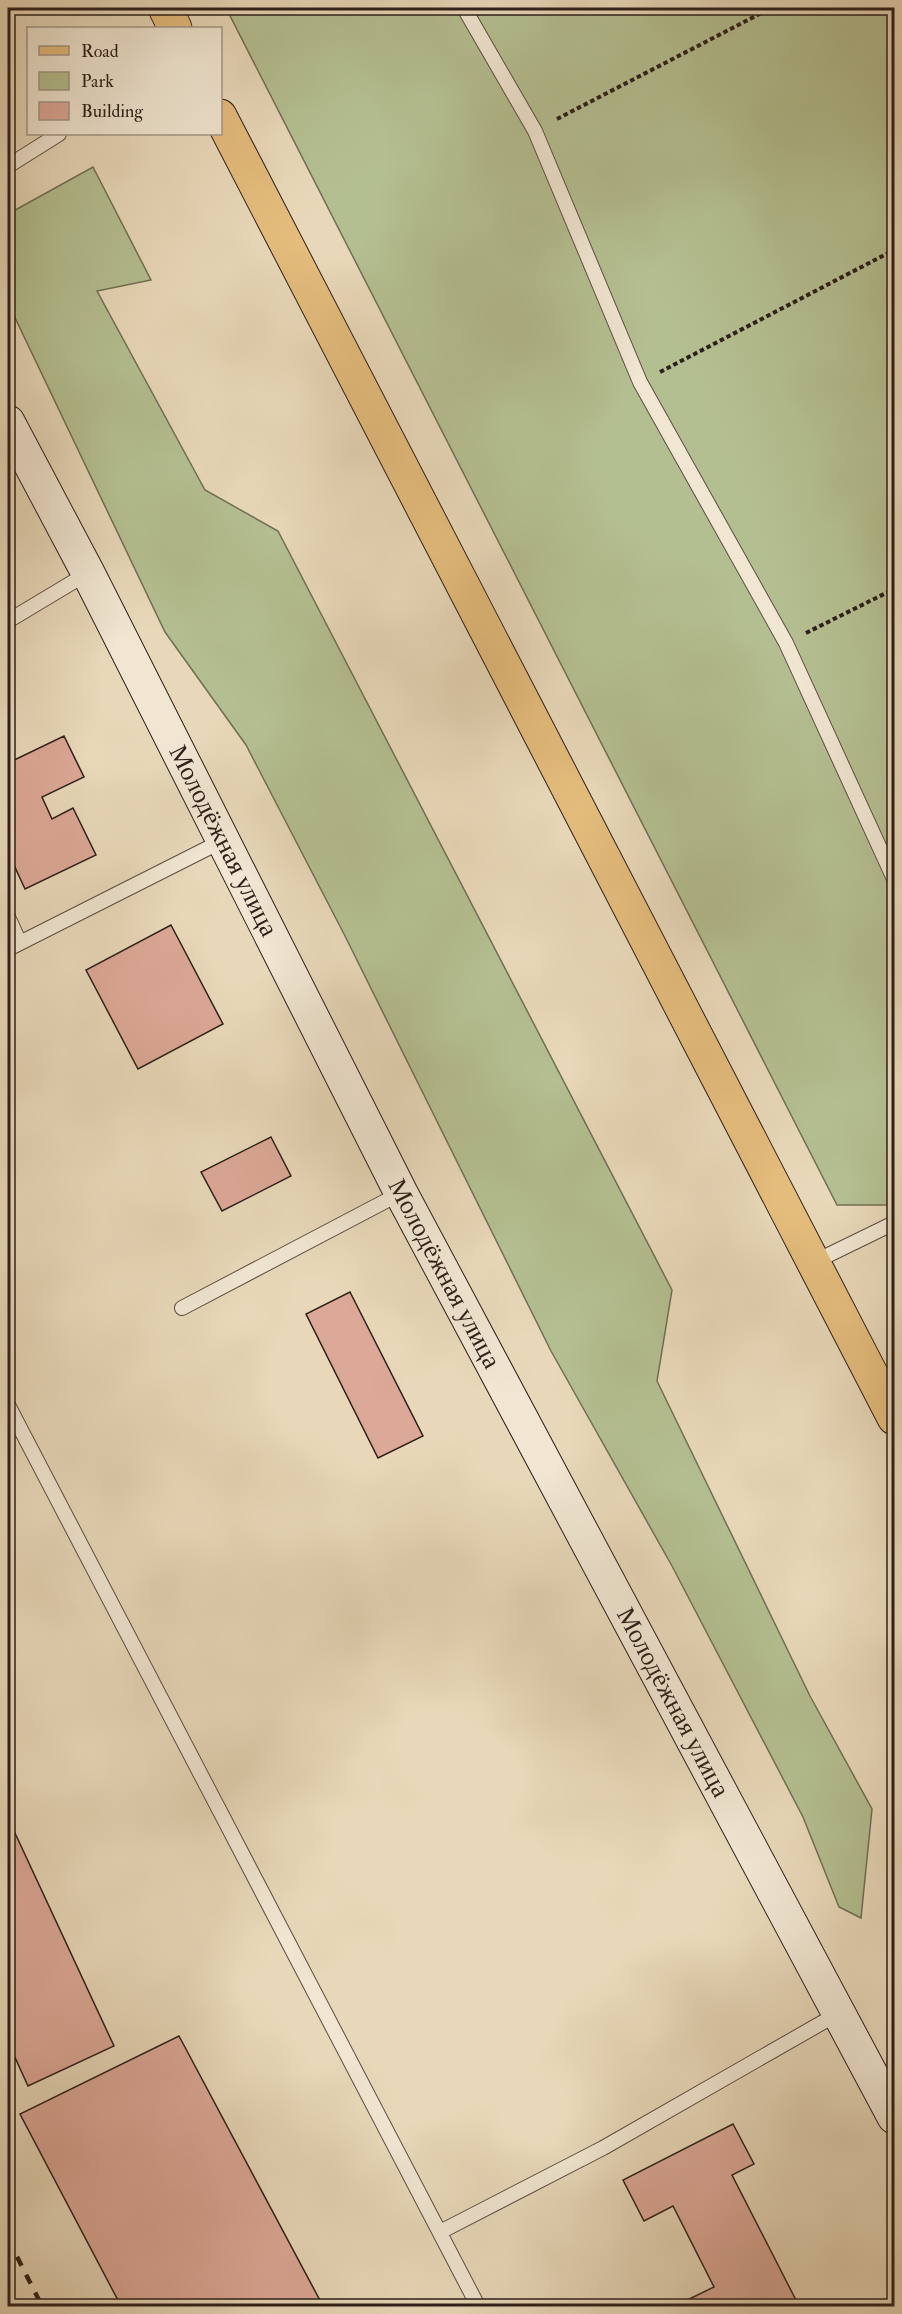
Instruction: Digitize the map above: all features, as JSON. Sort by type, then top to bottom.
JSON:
[{"type":"main road","points":[[165,8],[174,27]]},
{"type":"main road","points":[[222,120],[894,1418]]},
{"type":"street","name":"Молодёжная улица","points":[[8,422],[88,573],[401,1193],[894,2117]]},
{"type":"lane","points":[[464,8],[535,131],[640,382],[786,643],[894,879]]},
{"type":"lane","points":[[8,166],[57,135]]},
{"type":"lane","points":[[8,621],[88,573]]},
{"type":"lane","points":[[8,916],[14,946],[224,840]]},
{"type":"lane","points":[[182,1308],[401,1193]]},
{"type":"lane","points":[[814,1262],[894,1223]]},
{"type":"lane","points":[[8,1405],[478,2307]]},
{"type":"lane","points":[[440,2232],[603,2148],[839,2013]]},
{"type":"path","points":[[535,131],[771,8]]},
{"type":"path","points":[[640,382],[894,250]]},
{"type":"path","points":[[786,643],[894,589]]},
{"type":"green space","points":[[226,8],[894,8],[894,1205],[837,1205]]},
{"type":"green space","points":[[93,167],[151,280],[97,291],[205,490],[278,531],[672,1290],[657,1381],[810,1696],[872,1809],[861,1918],[839,1907],[803,1817],[672,1566],[551,1351],[344,934],[246,745],[165,632],[8,303],[8,214]]},
{"type":"building","points":[[64,736],[84,777],[42,797],[52,819],[73,808],[96,855],[25,889],[8,852],[8,763]]},
{"type":"building","points":[[171,925],[223,1024],[138,1069],[86,970]]},
{"type":"building","points":[[271,1137],[291,1176],[222,1211],[201,1172]]},
{"type":"building","points":[[350,1292],[423,1436],[378,1458],[306,1314]]},
{"type":"building","points":[[8,1818],[114,2046],[28,2086],[8,2042]]},
{"type":"building","points":[[179,2036],[323,2306],[121,2306],[20,2114]]},
{"type":"building","points":[[733,2124],[754,2164],[732,2175],[799,2306],[675,2306],[714,2287],[673,2206],[644,2221],[623,2180]]},
{"type":"railway","points":[[8,2239],[42,2306]]}]
